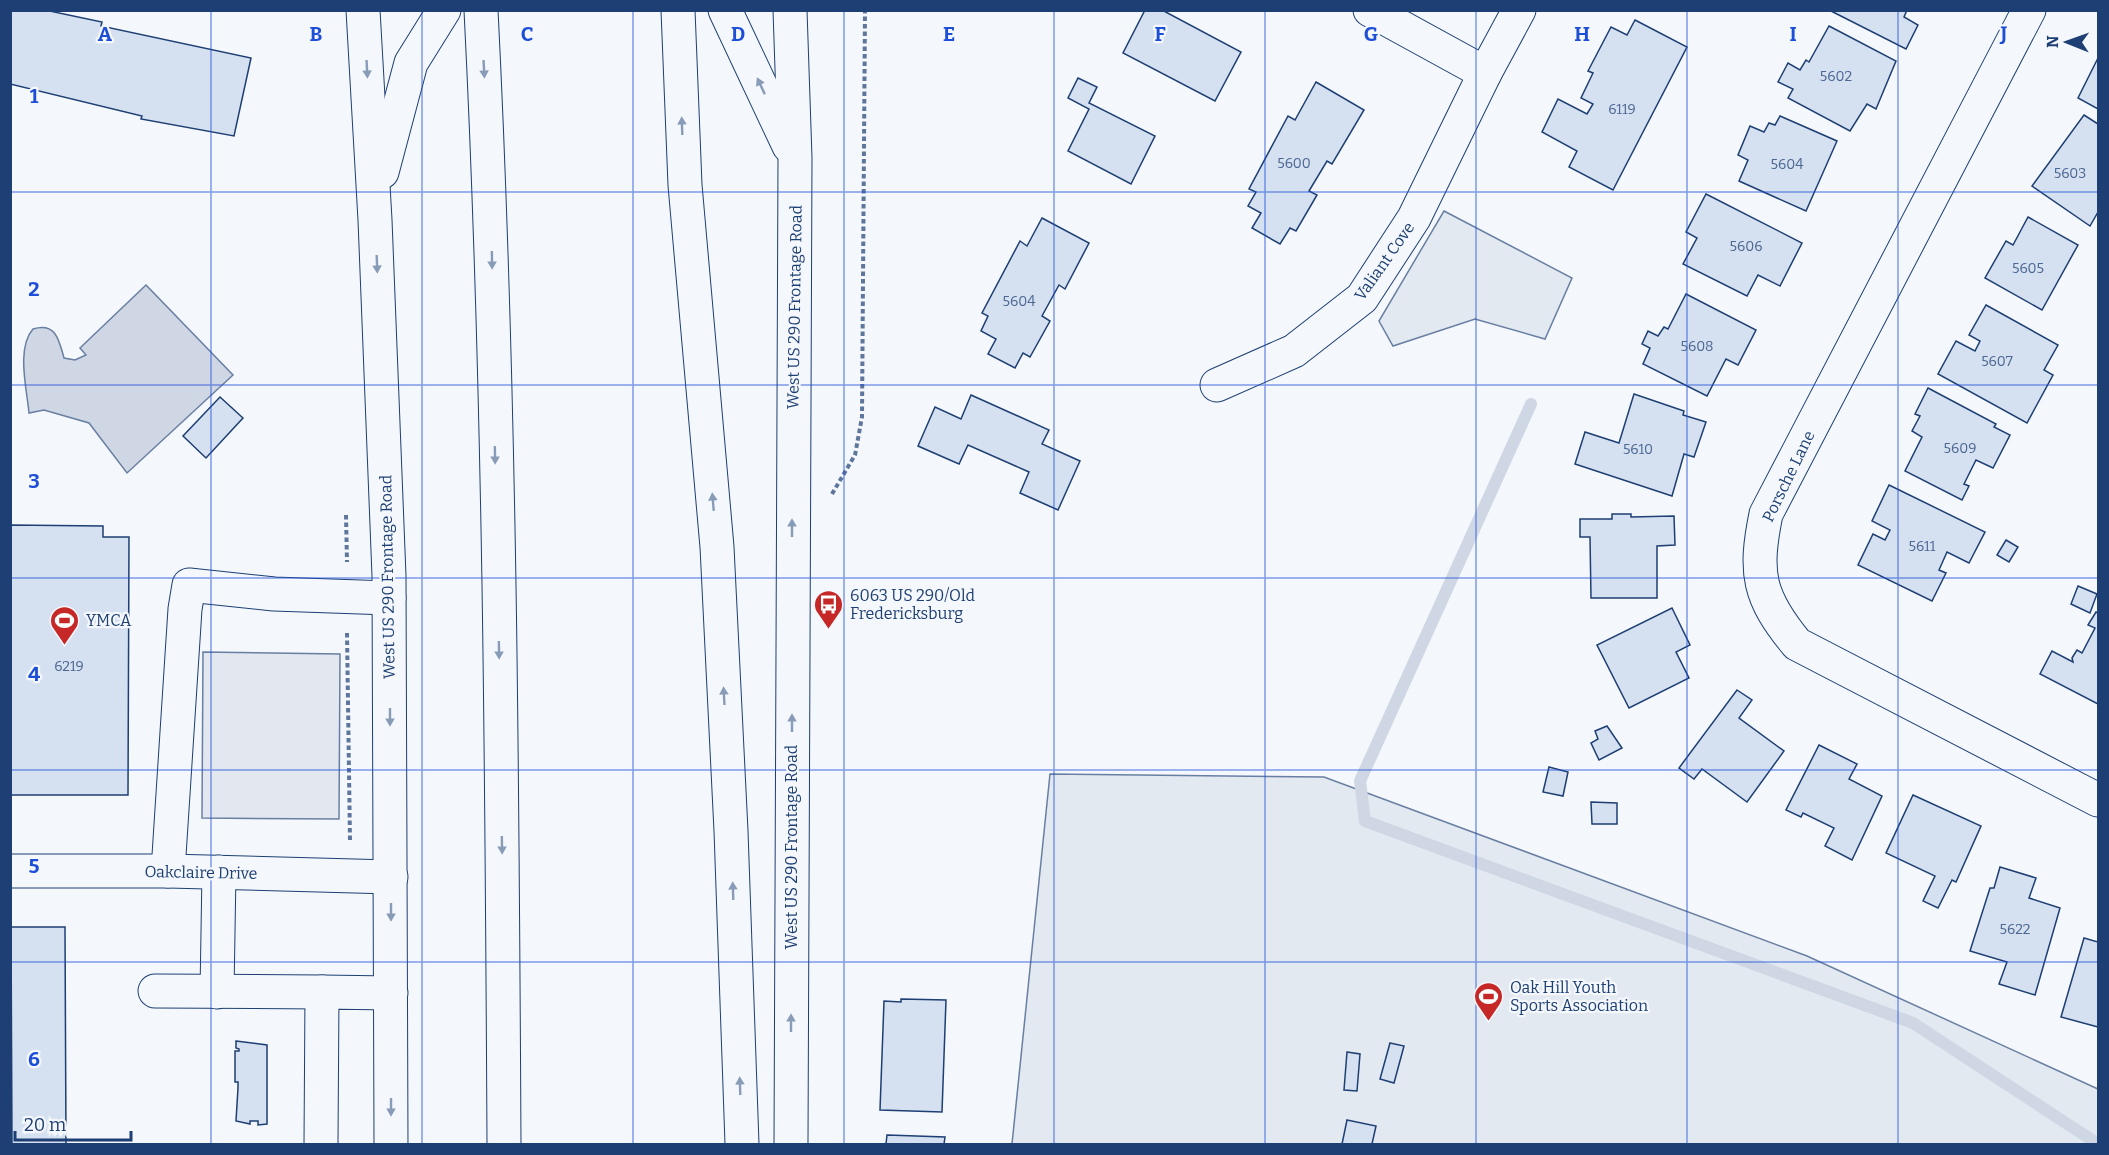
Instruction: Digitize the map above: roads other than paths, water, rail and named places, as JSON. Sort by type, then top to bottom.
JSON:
[{"type":"main road","name":"West US 290 Frontage Road","points":[[363,10],[374,200],[389,598],[391,1144]]},
{"type":"main road","points":[[374,200],[411,63],[444,10]]},
{"type":"main road","points":[[481,10],[491,201],[504,1144]]},
{"type":"main road","points":[[678,10],[685,185],[717,547],[731,831],[742,1144]]},
{"type":"main road","points":[[725,10],[795,158]]},
{"type":"main road","name":"West US 290 Frontage Road","points":[[790,10],[795,158],[790,1144]]},
{"type":"main road","points":[[1370,10],[1485,73]]},
{"type":"main road","name":"Valiant Cove","points":[[1217,385],[1294,351],[1362,298],[1414,218],[1485,73],[1519,10]]},
{"type":"main road","name":"Porsche Lane","points":[[2029,10],[1766,514],[1758,554],[1763,589],[1779,621],[1797,644],[2098,800]]},
{"type":"main road","points":[[168,871],[185,609],[189,585],[274,594],[389,598]]},
{"type":"main road","name":"Oakclaire Drive","points":[[10,871],[168,871],[391,877]]},
{"type":"main road","points":[[217,992],[219,872]]},
{"type":"main road","points":[[155,991],[391,993]]},
{"type":"main road","points":[[321,1144],[322,992]]},
{"type":"main road","points":[[489,1144],[504,1064]]},
{"type":"waterway","points":[[1531,404],[1360,781],[1365,821],[1913,1023],[2098,1144]]},
{"type":"place","name":"6063 US 290/Old Fredericksburg","points":[[829,630]]},
{"type":"place","name":"YMCA","points":[[65,646]]},
{"type":"place","name":"Oak Hill Youth Sports Association","points":[[1489,1022]]}]
